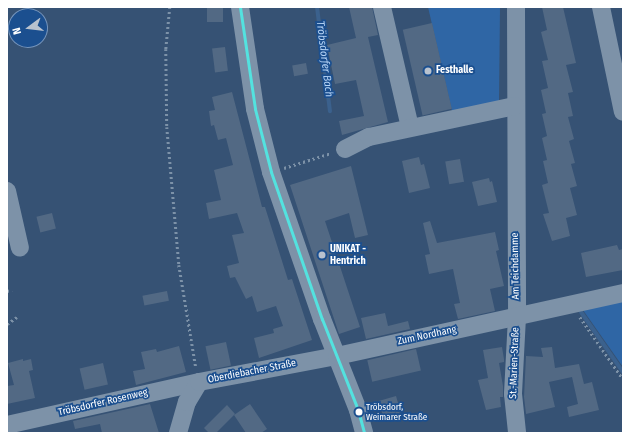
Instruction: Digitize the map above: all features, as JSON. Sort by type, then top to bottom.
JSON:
[{"type":"street","points":[[240,7],[255,109],[271,172],[358,410],[364,433]]},
{"type":"street","points":[[382,7],[380,43],[410,127]]},
{"type":"street","name":"Am Teichdamme","points":[[516,7],[514,106],[517,317]]},
{"type":"street","points":[[601,7],[623,112]]},
{"type":"street","points":[[345,149],[369,137],[410,127],[514,106]]},
{"type":"street","points":[[7,191],[20,248]]},
{"type":"street","points":[[517,317],[623,293]]},
{"type":"street","name":"Zum Nordhang","points":[[337,356],[517,317]]},
{"type":"street","name":"St.-Marien-Straße","points":[[517,317],[513,394],[517,433]]},
{"type":"street","name":"Oberdiebacher Straße","points":[[178,433],[187,402],[199,382],[337,356]]},
{"type":"street","name":"Tröbsdorfer Rosenweg","points":[[7,425],[199,382]]},
{"type":"path","points":[[170,7],[166,49],[167,127],[179,265],[199,382]]},
{"type":"path","points":[[271,172],[345,149]]},
{"type":"path","points":[[7,291],[12,290]]},
{"type":"path","points":[[571,304],[623,379]]},
{"type":"path","points":[[7,324],[17,317]]},
{"type":"shaded area","points":[[428,7],[500,7],[499,102],[452,111]]},
{"type":"shaded area","points":[[623,301],[623,367],[583,310]]},
{"type":"building","points":[[207,7],[223,7],[223,22],[207,22]]},
{"type":"building","points":[[349,7],[372,7],[378,35],[368,37],[388,122],[342,135],[339,121],[364,116],[356,80],[335,84],[327,45],[356,38]]},
{"type":"building","points":[[542,7],[563,7],[576,63],[566,65],[573,92],[568,93],[573,116],[568,117],[574,139],[569,141],[575,163],[571,164],[577,186],[570,188],[577,215],[566,218],[570,236],[552,241],[543,214],[549,213],[542,185],[548,183],[543,161],[547,160],[542,138],[547,136],[542,114],[546,113],[541,90],[548,88],[542,61],[548,60],[541,32],[547,30]]},
{"type":"building","name":"Festhalle","points":[[432,23],[452,109],[423,115],[403,30]]},
{"type":"building","points":[[225,47],[228,71],[215,72],[212,49]]},
{"type":"building","points":[[306,63],[308,74],[294,76],[292,65]]},
{"type":"building","points":[[232,92],[262,207],[265,207],[288,280],[292,279],[312,340],[259,358],[254,338],[274,333],[273,329],[283,326],[276,306],[257,312],[252,296],[246,299],[235,277],[230,278],[227,266],[239,263],[232,235],[244,233],[237,213],[209,219],[206,203],[221,200],[214,170],[233,165],[226,138],[218,140],[214,125],[211,126],[209,111],[215,110],[212,97]]},
{"type":"building","points":[[419,157],[421,165],[424,164],[430,188],[409,193],[402,161]]},
{"type":"building","points":[[460,159],[464,182],[449,184],[445,162]]},
{"type":"building","points":[[351,166],[368,235],[355,238],[349,213],[325,221],[360,327],[339,334],[290,185]]},
{"type":"building","points":[[489,178],[490,182],[492,181],[497,202],[478,206],[472,182]]},
{"type":"building","points":[[52,213],[56,229],[40,232],[36,217]]},
{"type":"building","points":[[430,221],[437,243],[495,232],[499,250],[496,251],[504,286],[490,289],[495,311],[458,319],[454,304],[460,303],[453,269],[429,274],[425,255],[430,254],[423,223]]},
{"type":"building","points":[[617,245],[619,250],[623,249],[623,270],[586,277],[581,253]]},
{"type":"building","points":[[167,291],[169,301],[144,306],[142,296]]},
{"type":"building","points":[[385,313],[388,326],[408,321],[410,329],[366,339],[361,318]]},
{"type":"building","points":[[226,342],[231,365],[210,370],[205,346]]},
{"type":"building","points":[[179,346],[186,372],[136,385],[133,371],[145,369],[141,352],[156,349],[157,352]]},
{"type":"building","points":[[502,347],[504,362],[499,363],[503,386],[503,397],[500,397],[501,407],[486,410],[478,380],[488,378],[483,350]]},
{"type":"building","points":[[552,347],[555,368],[579,364],[584,384],[592,382],[599,410],[569,417],[567,407],[578,404],[572,377],[549,382],[555,407],[526,414],[524,397],[526,356],[543,357],[541,348]]},
{"type":"building","points":[[416,349],[421,370],[372,382],[367,360]]},
{"type":"building","points":[[23,359],[23,361],[31,359],[33,370],[29,371],[35,398],[7,404],[7,386],[14,385],[8,363]]},
{"type":"building","points":[[103,363],[108,384],[85,390],[80,368]]},
{"type":"building","points":[[396,396],[401,413],[384,418],[379,401]]},
{"type":"building","points":[[150,404],[159,433],[102,433],[100,424],[75,429],[73,421]]},
{"type":"building","points":[[250,404],[267,429],[261,433],[246,433],[234,415]]},
{"type":"building","points":[[227,405],[235,414],[216,433],[209,433],[204,428]]},
{"type":"waterway","name":"Tröbsdorfer Bach","points":[[317,7],[330,111]]},
{"type":"waterway","points":[[581,312],[623,372]]},
{"type":"transit line","points":[[240,7],[255,109],[271,172],[322,319],[358,410],[364,433]]},
{"type":"place","name":"Festhalle","points":[[428,71]]},
{"type":"place","name":"UNIKAT - Hentrich","points":[[322,255]]},
{"type":"place","name":"Tröbsdorf, Weimarer Straße","points":[[359,412]]}]
